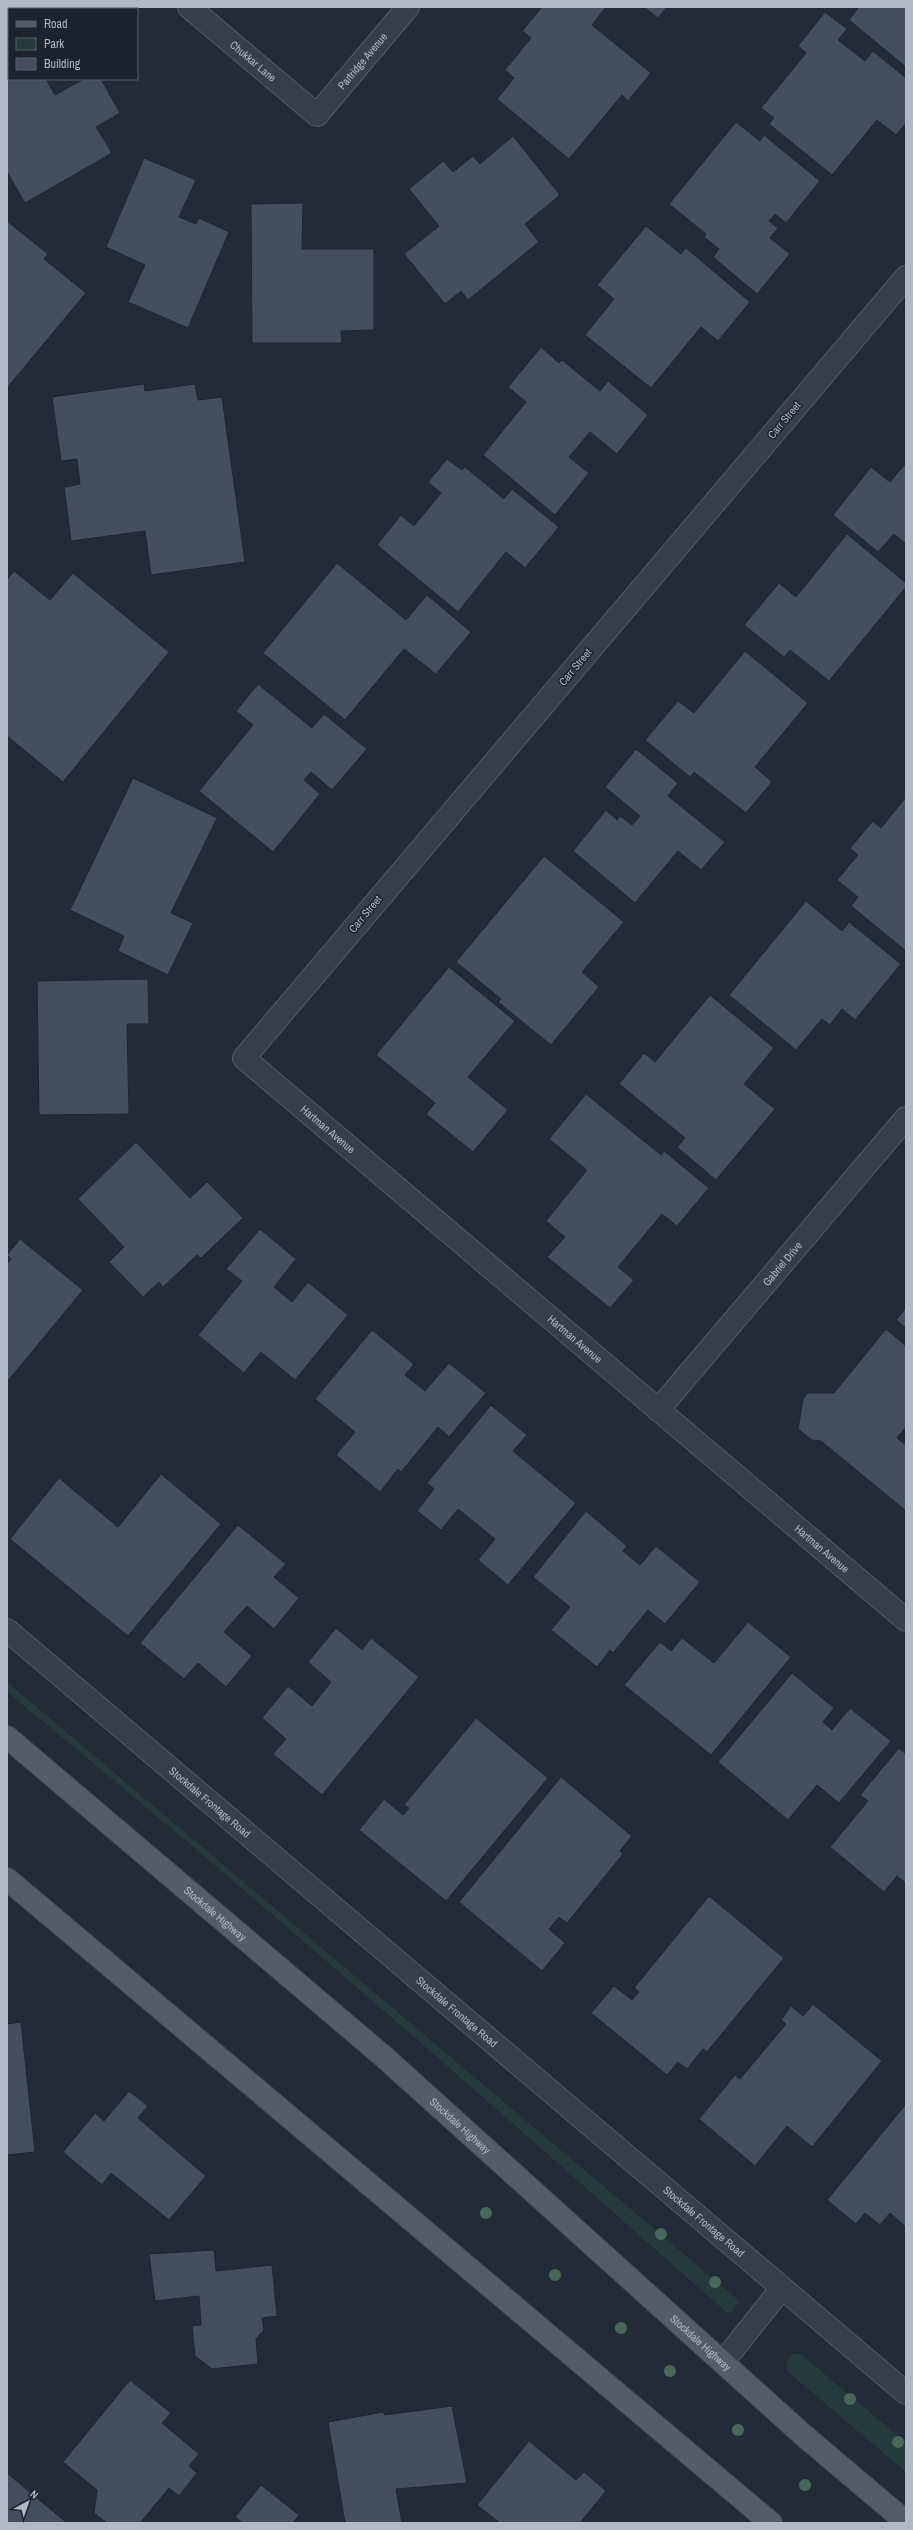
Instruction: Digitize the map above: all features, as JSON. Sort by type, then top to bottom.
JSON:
[{"type":"main road","name":"Stockdale Highway","points":[[7,1737],[382,2056],[802,2434],[906,2522]]},
{"type":"main road","points":[[7,1880],[771,2523]]},
{"type":"street","name":"Chukkar Lane","points":[[189,7],[317,115]]},
{"type":"street","name":"Partridge Avenue","points":[[317,115],[408,7]]},
{"type":"street","name":"Carr Street","points":[[244,1058],[906,277]]},
{"type":"street","name":"Hartman Avenue","points":[[244,1058],[906,1620]]},
{"type":"street","name":"Gabriel Drive","points":[[658,1410],[906,1118]]},
{"type":"street","name":"Stockdale Frontage Road","points":[[7,1630],[906,2393]]},
{"type":"street","points":[[723,2362],[782,2288]]},
{"type":"green space","points":[[7,1682],[737,2299],[738,2304],[732,2312],[726,2312],[459,2076],[280,1921],[99,1767],[7,1692]]},
{"type":"green space","points":[[793,2354],[801,2354],[906,2443],[906,2472],[788,2372],[788,2362]]},
{"type":"building","points":[[542,7],[606,7],[592,25],[651,73],[628,101],[622,95],[569,159],[497,99],[514,78],[505,70],[531,38],[522,31]]},
{"type":"building","points":[[644,7],[667,7],[658,18]]},
{"type":"building","points":[[859,7],[906,7],[906,67],[849,20]]},
{"type":"building","points":[[825,12],[847,29],[838,40],[865,61],[873,51],[906,78],[906,123],[896,135],[877,120],[832,175],[769,124],[774,118],[761,108],[806,53],[798,46]]},
{"type":"building","points":[[7,39],[8,80],[47,80],[55,95],[82,80],[102,80],[120,113],[96,127],[112,153],[25,203],[7,172]]},
{"type":"building","points":[[736,122],[760,141],[764,135],[820,181],[786,223],[775,214],[769,221],[778,228],[770,238],[790,254],[757,294],[713,257],[719,249],[704,237],[706,234],[669,204]]},
{"type":"building","points":[[513,136],[560,195],[525,224],[539,242],[468,300],[461,291],[445,304],[404,254],[439,226],[409,189],[443,161],[453,172],[473,156],[480,164]]},
{"type":"building","points":[[144,158],[196,180],[179,217],[196,224],[199,218],[229,232],[188,328],[128,302],[145,265],[106,247]]},
{"type":"building","points":[[303,203],[302,249],[374,249],[374,330],[341,331],[342,343],[252,343],[251,204]]},
{"type":"building","points":[[7,221],[48,254],[44,259],[86,293],[7,388]]},
{"type":"building","points":[[646,226],[681,254],[686,248],[750,302],[718,341],[701,327],[651,388],[585,335],[614,299],[597,285]]},
{"type":"building","points":[[541,347],[559,363],[562,360],[600,391],[608,381],[648,415],[617,454],[590,432],[569,457],[589,473],[555,515],[483,455],[526,402],[508,387]]},
{"type":"building","points":[[144,384],[145,391],[195,384],[198,400],[222,397],[245,562],[151,575],[145,531],[71,541],[64,487],[80,484],[77,459],[61,461],[52,397]]},
{"type":"building","points":[[447,459],[462,470],[465,467],[504,499],[512,489],[559,527],[525,568],[506,552],[458,612],[377,545],[401,515],[414,526],[441,493],[428,482]]},
{"type":"building","points":[[906,463],[906,544],[894,534],[878,552],[833,515],[871,467],[890,482]]},
{"type":"building","points":[[847,534],[906,583],[906,587],[829,681],[790,650],[784,657],[744,625],[779,583],[796,597]]},
{"type":"building","points":[[337,563],[406,620],[427,595],[471,632],[436,674],[404,649],[345,720],[263,653]]},
{"type":"building","points":[[14,571],[50,600],[73,573],[169,652],[63,782],[7,736],[7,580]]},
{"type":"building","points":[[745,651],[808,703],[755,767],[772,782],[746,813],[694,772],[690,777],[645,740],[678,701],[694,713]]},
{"type":"building","points":[[258,684],[312,728],[324,714],[367,749],[332,790],[311,772],[304,780],[320,794],[273,852],[199,791],[253,725],[236,711]]},
{"type":"building","points":[[636,749],[678,783],[668,796],[725,842],[701,870],[678,851],[635,903],[573,851],[606,810],[617,820],[620,816],[632,825],[640,816],[605,787]]},
{"type":"building","points":[[133,778],[217,818],[171,913],[193,923],[168,975],[118,951],[124,936],[70,910]]},
{"type":"building","points":[[906,797],[906,951],[851,906],[858,897],[837,880],[858,855],[850,848],[873,821],[881,828]]},
{"type":"building","points":[[544,856],[624,922],[582,972],[599,987],[551,1045],[498,1002],[501,999],[456,962]]},
{"type":"building","points":[[806,901],[842,931],[849,922],[901,964],[855,1020],[842,1009],[830,1025],[822,1019],[796,1050],[729,995]]},
{"type":"building","points":[[449,967],[515,1021],[468,1077],[508,1110],[473,1152],[426,1114],[435,1103],[376,1055]]},
{"type":"building","points":[[148,979],[149,1024],[127,1024],[129,1114],[39,1115],[37,981]]},
{"type":"building","points":[[710,995],[774,1048],[744,1084],[775,1109],[716,1180],[677,1147],[685,1138],[619,1084],[644,1053],[655,1062]]},
{"type":"building","points":[[586,1094],[661,1155],[664,1151],[709,1188],[677,1226],[662,1214],[618,1267],[634,1280],[610,1308],[547,1257],[565,1237],[546,1221],[587,1170],[549,1139]]},
{"type":"building","points":[[136,1142],[190,1198],[207,1182],[243,1218],[201,1258],[197,1255],[163,1287],[159,1282],[143,1297],[109,1262],[124,1247],[78,1199]]},
{"type":"building","points":[[260,1229],[296,1259],[274,1287],[292,1302],[308,1282],[348,1315],[295,1380],[261,1352],[244,1373],[198,1335],[242,1281],[226,1269]]},
{"type":"building","points":[[20,1239],[83,1290],[7,1382],[7,1264],[11,1259],[7,1255]]},
{"type":"building","points":[[906,1308],[906,1328],[896,1320]]},
{"type":"building","points":[[886,1329],[906,1346],[906,1427],[897,1438],[906,1445],[906,1511],[821,1441],[812,1440],[798,1429],[803,1399],[807,1393],[834,1393]]},
{"type":"building","points":[[372,1330],[414,1364],[405,1375],[425,1391],[449,1363],[486,1393],[449,1437],[438,1427],[401,1472],[398,1469],[380,1492],[336,1455],[355,1432],[315,1399]]},
{"type":"building","points":[[491,1405],[527,1435],[513,1451],[576,1503],[508,1585],[478,1560],[495,1539],[458,1509],[441,1530],[417,1511],[434,1489],[427,1483]]},
{"type":"building","points":[[161,1474],[221,1524],[128,1636],[10,1539],[59,1478],[118,1527]]},
{"type":"building","points":[[586,1511],[627,1546],[623,1551],[640,1565],[656,1546],[700,1582],[665,1624],[648,1610],[613,1653],[610,1650],[597,1667],[551,1630],[570,1607],[533,1577]]},
{"type":"building","points":[[238,1525],[286,1564],[274,1577],[299,1598],[274,1629],[247,1606],[224,1632],[252,1656],[226,1687],[198,1663],[184,1679],[140,1643]]},
{"type":"building","points":[[748,1622],[791,1657],[711,1755],[624,1685],[660,1642],[671,1651],[682,1638],[714,1663]]},
{"type":"building","points":[[336,1628],[362,1650],[371,1638],[419,1677],[322,1795],[273,1754],[286,1739],[262,1718],[288,1686],[312,1706],[331,1682],[308,1662]]},
{"type":"building","points":[[792,1673],[834,1708],[823,1722],[832,1730],[850,1708],[891,1741],[839,1803],[817,1785],[788,1820],[718,1762]]},
{"type":"building","points":[[476,1718],[548,1778],[446,1901],[359,1830],[384,1799],[403,1815],[409,1808],[404,1805]]},
{"type":"building","points":[[899,1748],[906,1754],[906,1883],[897,1876],[884,1892],[830,1847],[868,1801],[860,1795]]},
{"type":"building","points":[[561,1777],[632,1836],[620,1851],[623,1854],[567,1923],[559,1917],[549,1929],[565,1943],[542,1971],[459,1902]]},
{"type":"building","points":[[709,1896],[784,1958],[707,2052],[703,2049],[687,2069],[678,2062],[667,2075],[591,2013],[614,1986],[632,2000],[639,1992],[634,1988]]},
{"type":"building","points":[[813,2004],[882,2061],[812,2147],[787,2126],[755,2166],[699,2119],[735,2075],[740,2079],[786,2024],[781,2020],[791,2006],[803,2016]]},
{"type":"building","points":[[21,2022],[35,2152],[7,2155],[7,2024]]},
{"type":"building","points":[[129,2091],[148,2106],[138,2118],[206,2176],[169,2220],[111,2173],[102,2185],[63,2152],[95,2113],[104,2121]]},
{"type":"building","points":[[906,2104],[906,2227],[890,2213],[880,2225],[865,2213],[856,2224],[827,2200]]},
{"type":"building","points":[[214,2250],[216,2271],[272,2265],[277,2316],[262,2318],[264,2330],[256,2339],[258,2364],[212,2369],[195,2356],[192,2326],[201,2325],[199,2296],[155,2301],[149,2254]]},
{"type":"building","points":[[130,2380],[171,2413],[162,2423],[199,2454],[189,2466],[197,2473],[179,2496],[169,2488],[140,2523],[107,2523],[94,2513],[97,2490],[63,2462]]},
{"type":"building","points":[[452,2406],[467,2483],[396,2489],[402,2523],[345,2523],[328,2422],[383,2412],[385,2415]]},
{"type":"building","points":[[529,2441],[576,2480],[584,2472],[606,2491],[580,2523],[500,2523],[477,2505]]},
{"type":"building","points":[[7,2473],[67,2523],[7,2523]]},
{"type":"building","points":[[261,2485],[299,2515],[293,2523],[243,2523],[235,2517]]}]
